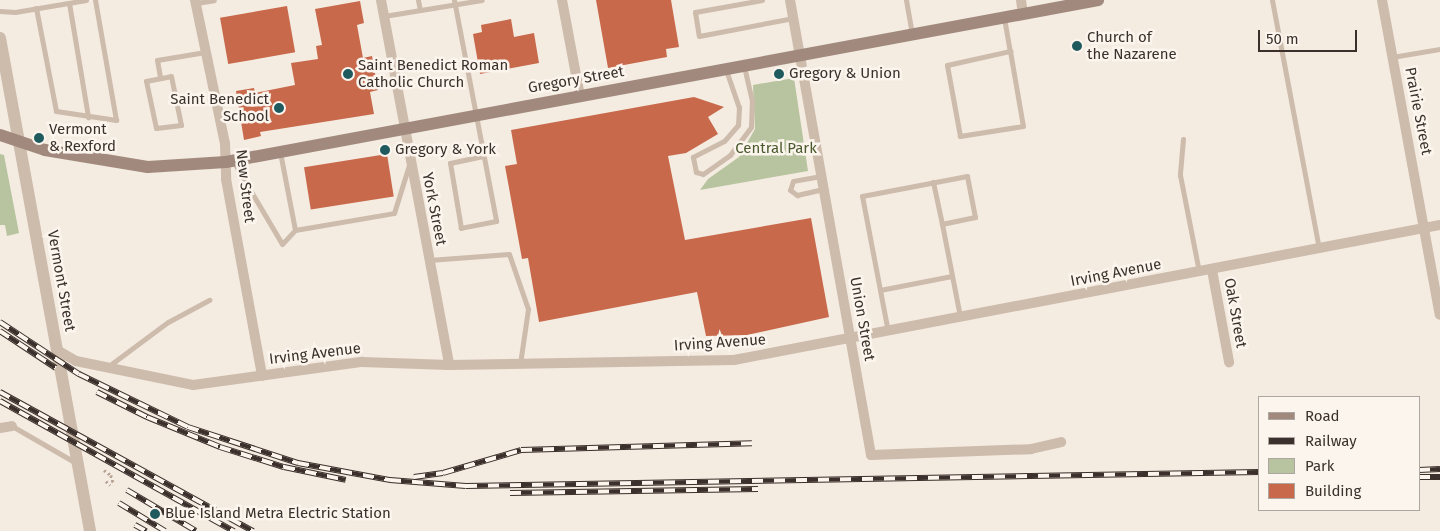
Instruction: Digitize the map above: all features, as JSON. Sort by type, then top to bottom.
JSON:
[{"type":"main road","name":"Gregory Street","points":[[0,135],[45,150],[148,167],[229,162],[1098,0]]},
{"type":"street","name":"York Street","points":[[380,0],[449,365]]},
{"type":"street","points":[[562,0],[580,96]]},
{"type":"street","name":"Union Street","points":[[790,0],[871,455],[1031,449],[1061,442]]},
{"type":"street","points":[[1021,0],[1023,14]]},
{"type":"street","name":"Prairie Street","points":[[1382,0],[1440,315]]},
{"type":"street","name":"New Street","points":[[196,2],[229,162],[262,376]]},
{"type":"street","name":"Vermont Street","points":[[0,38],[90,531]]},
{"type":"street","name":"Irving Avenue","points":[[57,350],[76,361],[110,365],[168,382],[193,385],[362,362],[449,365],[734,360],[1440,225]]},
{"type":"street","name":"Oak Street","points":[[1212,270],[1228,362]]},
{"type":"street","points":[[0,428],[12,426]]},
{"type":"lane","points":[[0,11],[36,8],[86,0]]},
{"type":"lane","points":[[36,8],[56,111],[116,120],[95,0]]},
{"type":"lane","points":[[196,2],[214,0]]},
{"type":"lane","points":[[418,0],[420,10]]},
{"type":"lane","points":[[383,16],[455,2],[482,0]]},
{"type":"lane","points":[[762,0],[695,12],[698,36],[793,18]]},
{"type":"lane","points":[[906,0],[912,34]]},
{"type":"lane","points":[[1272,0],[1319,248]]},
{"type":"lane","points":[[455,2],[484,156],[496,221],[461,228],[450,163],[484,156]]},
{"type":"lane","points":[[69,3],[88,117]]},
{"type":"lane","points":[[1004,18],[1010,51],[1023,126],[960,136],[947,65],[1010,51]]},
{"type":"lane","points":[[1392,57],[1440,49]]},
{"type":"lane","points":[[160,77],[157,60],[205,52]]},
{"type":"lane","points":[[726,70],[736,92],[740,117],[734,133],[724,142],[692,157],[696,172],[703,174],[730,155],[751,127],[752,101],[744,66]]},
{"type":"lane","points":[[171,76],[181,125],[156,128],[146,81],[160,77],[171,76]]},
{"type":"lane","points":[[1182,139],[1180,176],[1199,272]]},
{"type":"lane","points":[[280,152],[295,230]]},
{"type":"lane","points":[[229,162],[282,244],[295,230],[394,213],[410,162]]},
{"type":"lane","points":[[821,176],[793,181],[790,190],[797,195],[824,189]]},
{"type":"lane","points":[[888,332],[862,196],[967,176],[975,217],[942,224]]},
{"type":"lane","points":[[933,182],[960,318]]},
{"type":"lane","points":[[429,260],[509,254],[528,309],[520,364]]},
{"type":"lane","points":[[880,290],[952,276]]},
{"type":"lane","points":[[110,365],[168,322],[209,300]]},
{"type":"lane","points":[[12,426],[78,465]]},
{"type":"path","points":[[104,470],[111,475],[112,485],[106,481]]},
{"type":"green space","name":"Central Park","points":[[794,78],[808,171],[700,190],[708,179],[739,157],[755,129],[753,85]]},
{"type":"green space","points":[[0,154],[4,155],[19,233],[7,236],[5,225],[0,225]]},
{"type":"building","points":[[596,0],[671,0],[679,47],[666,49],[667,57],[608,68]]},
{"type":"building","points":[[360,1],[364,23],[357,25],[363,58],[372,56],[378,90],[370,92],[374,114],[260,132],[261,136],[244,140],[236,91],[254,88],[255,93],[295,85],[291,63],[318,59],[316,46],[322,45],[315,9]]},
{"type":"building","points":[[287,6],[295,52],[228,64],[220,18]]},
{"type":"building","points":[[511,19],[514,37],[534,33],[539,63],[480,74],[473,34],[482,32],[481,25]]},
{"type":"building","points":[[694,97],[724,107],[708,117],[718,134],[686,153],[668,156],[685,240],[811,218],[829,317],[747,335],[706,336],[697,292],[539,322],[528,258],[522,259],[505,166],[517,164],[511,130]]},
{"type":"building","points":[[387,154],[394,196],[311,210],[304,167]]},
{"type":"railway","points":[[0,322],[79,374],[188,427],[298,463],[390,480],[466,486],[1258,472]]},
{"type":"railway","points":[[0,331],[56,368]]},
{"type":"railway","points":[[0,392],[253,531]]},
{"type":"railway","points":[[97,392],[147,417],[220,447],[284,467],[346,480]]},
{"type":"railway","points":[[0,401],[234,531]]},
{"type":"railway","points":[[414,477],[443,473],[521,450],[752,443]]},
{"type":"railway","points":[[1420,470],[1440,469]]},
{"type":"railway","points":[[1420,477],[1440,477]]},
{"type":"railway","points":[[510,493],[758,489]]},
{"type":"railway","points":[[127,490],[196,531]]},
{"type":"railway","points":[[119,503],[165,531]]},
{"type":"railway","points":[[135,525],[146,531]]},
{"type":"place","name":"Church of the Nazarene","points":[[1077,46]]},
{"type":"place","name":"Saint Benedict Roman Catholic Church","points":[[348,74]]},
{"type":"place","name":"Gregory & Union","points":[[779,74]]},
{"type":"place","name":"Saint Benedict School","points":[[279,108]]},
{"type":"place","name":"Vermont & Rexford","points":[[39,138]]},
{"type":"place","name":"Gregory & York","points":[[385,150]]},
{"type":"place","name":"Blue Island Metra Electric Station","points":[[155,514]]}]
